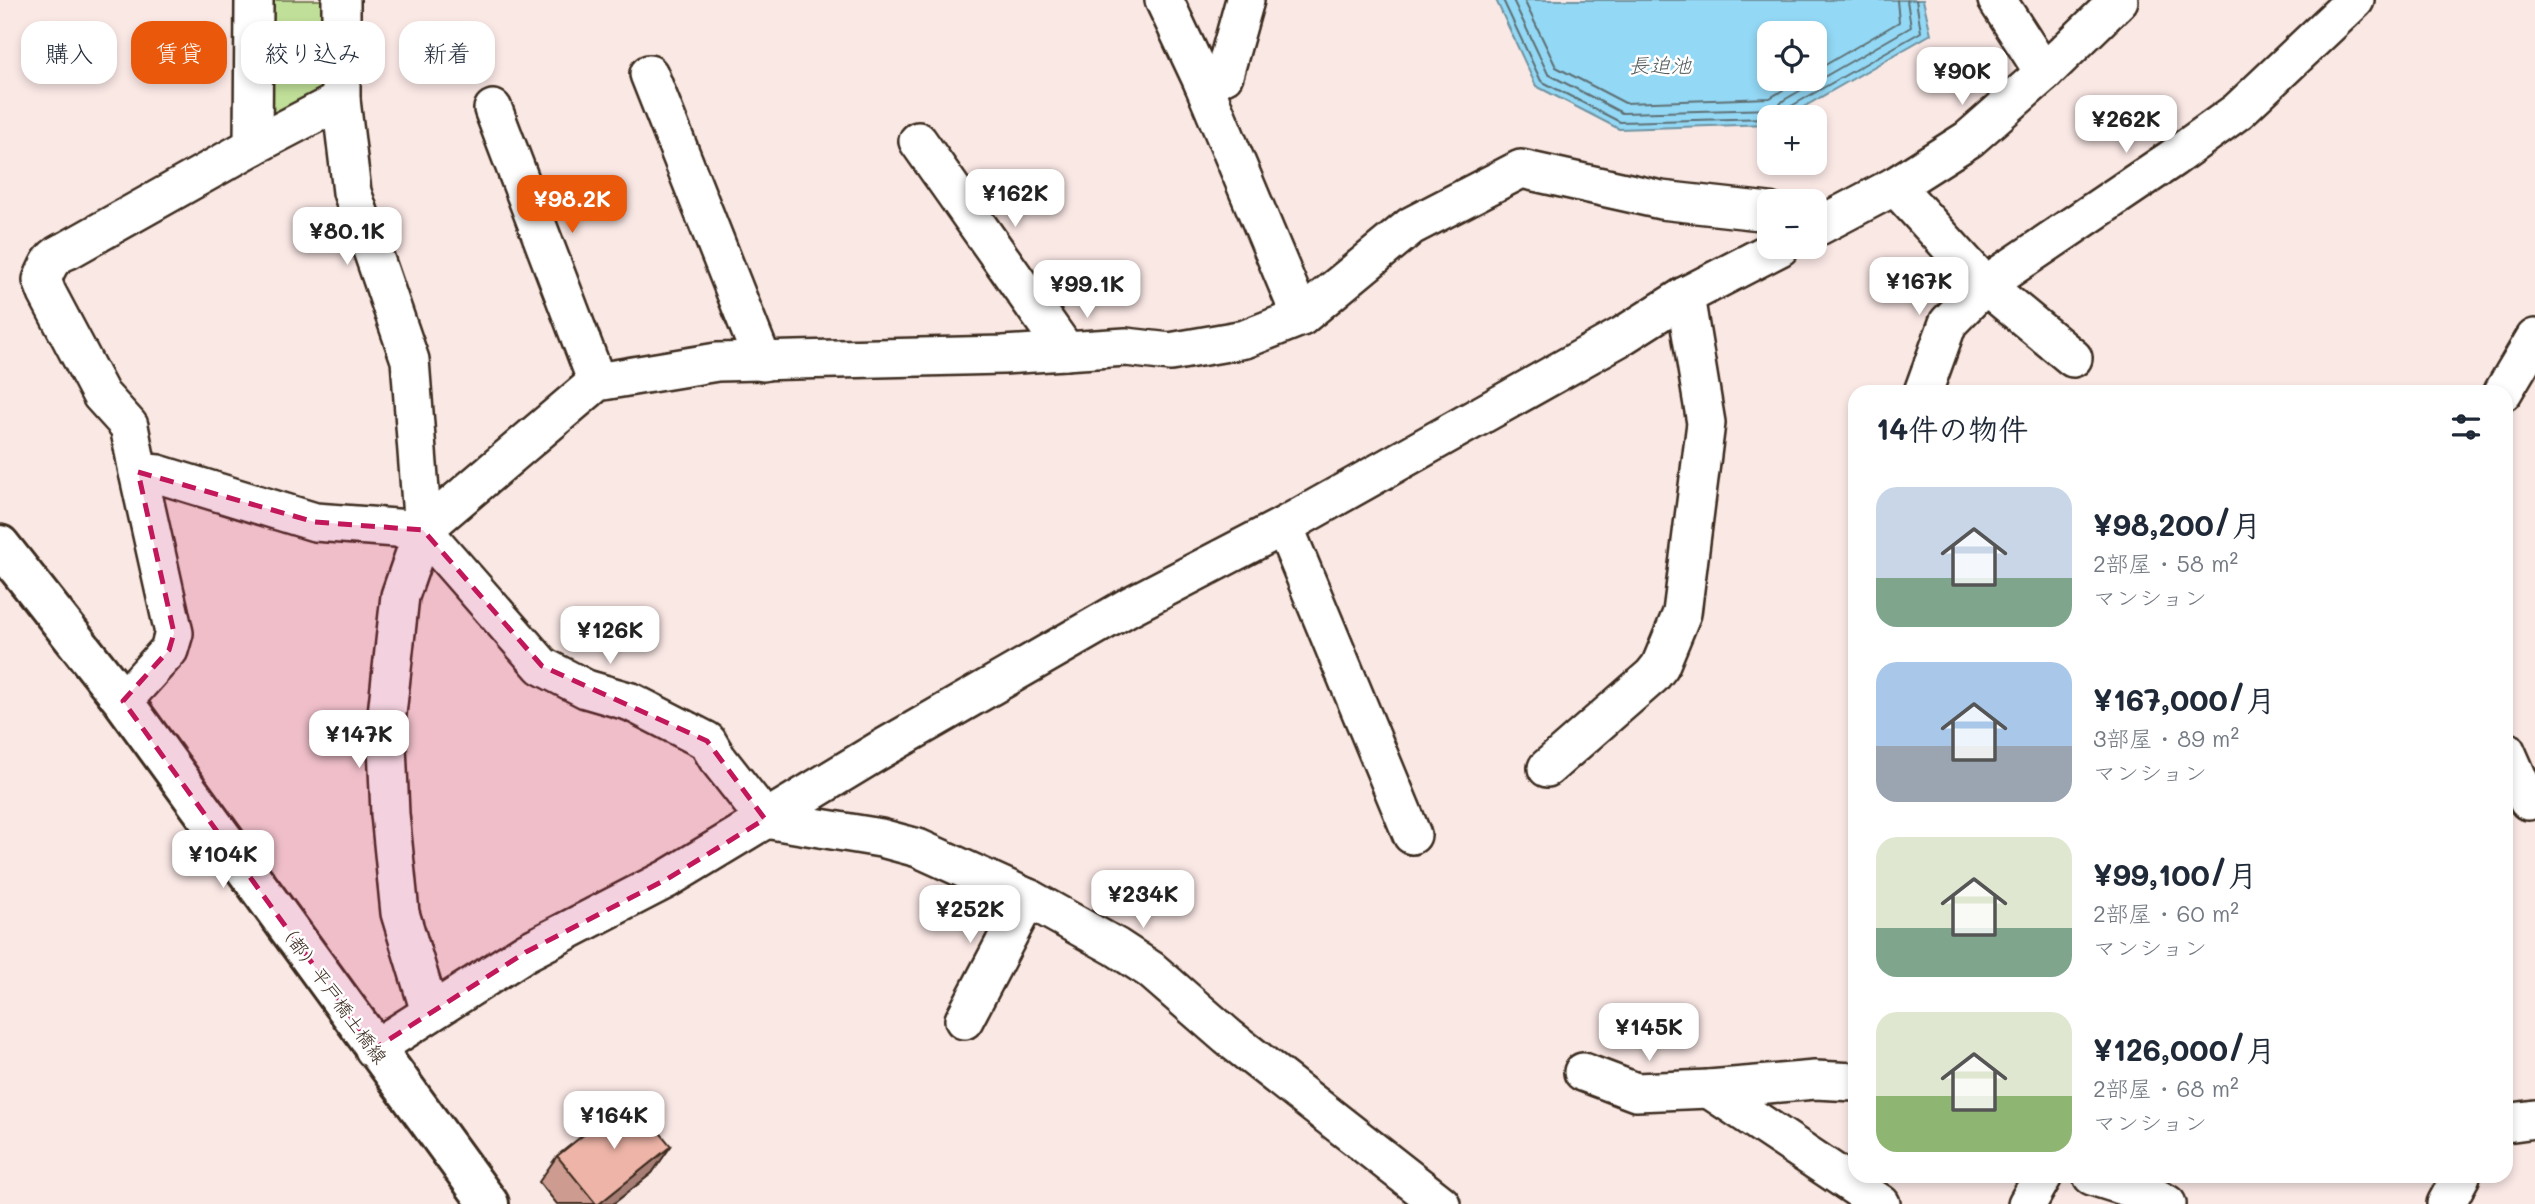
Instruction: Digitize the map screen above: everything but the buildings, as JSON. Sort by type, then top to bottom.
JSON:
[{"type":"street","points":[[253,146],[254,0]]},
{"type":"street","points":[[341,0],[341,100],[352,192],[410,360],[423,530],[400,596],[386,723],[390,814],[400,913],[430,1012]]},
{"type":"street","points":[[1164,0],[1203,83],[1301,317]]},
{"type":"street","points":[[1203,83],[1224,75],[1245,0]]},
{"type":"street","points":[[1997,0],[2044,72]]},
{"type":"street","points":[[1827,219],[1895,186],[1969,139],[2119,0]]},
{"type":"street","points":[[1926,385],[1948,323],[1985,285],[2238,111],[2355,0]]},
{"type":"street","points":[[649,74],[764,362]]},
{"type":"street","points":[[123,701],[169,650],[174,633],[129,426],[101,395],[42,279],[55,254],[68,250],[341,100]]},
{"type":"street","points":[[493,109],[597,382]]},
{"type":"street","points":[[918,141],[1066,351]]},
{"type":"street","points":[[423,530],[597,382],[717,362],[1126,347],[1170,352],[1245,339],[1301,317],[1411,226],[1521,169],[1661,200],[1757,211]]},
{"type":"street","points":[[1895,186],[1985,285],[2073,358]]},
{"type":"street","points":[[374,1049],[526,952],[667,878],[1129,606],[1284,526],[1622,337],[1685,296],[1757,259]]},
{"type":"street","points":[[1547,768],[1652,676],[1660,666],[1682,613],[1706,423],[1685,296]]},
{"type":"street","points":[[2507,385],[2535,338]]},
{"type":"street","points":[[138,472],[158,474],[315,522],[423,530],[542,666],[586,689],[631,702],[707,741],[716,758],[765,819],[881,838],[918,848],[1028,898],[1116,947],[1151,970],[1228,1037],[1441,1204]]},
{"type":"street","points":[[1284,526],[1412,835]]},
{"type":"street","name":"（都）平戸橋土橋線","points":[[0,545],[123,701],[489,1204]]},
{"type":"street","points":[[2513,767],[2528,801]]},
{"type":"street","points":[[964,1020],[1028,898]]},
{"type":"street","points":[[1583,1072],[1636,1092],[1815,1080],[1848,1082]]},
{"type":"street","points":[[1709,1089],[1848,1182]]},
{"type":"street","points":[[2513,1122],[2535,1119]]},
{"type":"street","points":[[1850,1183],[1881,1204]]},
{"type":"street","points":[[2027,1204],[2039,1183]]},
{"type":"street","points":[[2114,1183],[2149,1194],[2167,1204]]},
{"type":"street","points":[[2446,1204],[2456,1183]]},
{"type":"highlighted area","points":[[138,472],[315,522],[423,530],[542,666],[707,741],[765,819],[667,879],[526,952],[374,1049],[123,701],[169,650],[174,633]]},
{"type":"green space","points":[[254,0],[341,0],[341,21],[254,21]]},
{"type":"green space","points":[[253,84],[341,84],[341,100],[253,146]]},
{"type":"water","name":"長迫池","points":[[1496,0],[1923,0],[1931,34],[1807,105],[1757,105],[1757,124],[1619,129],[1536,86]]}]
